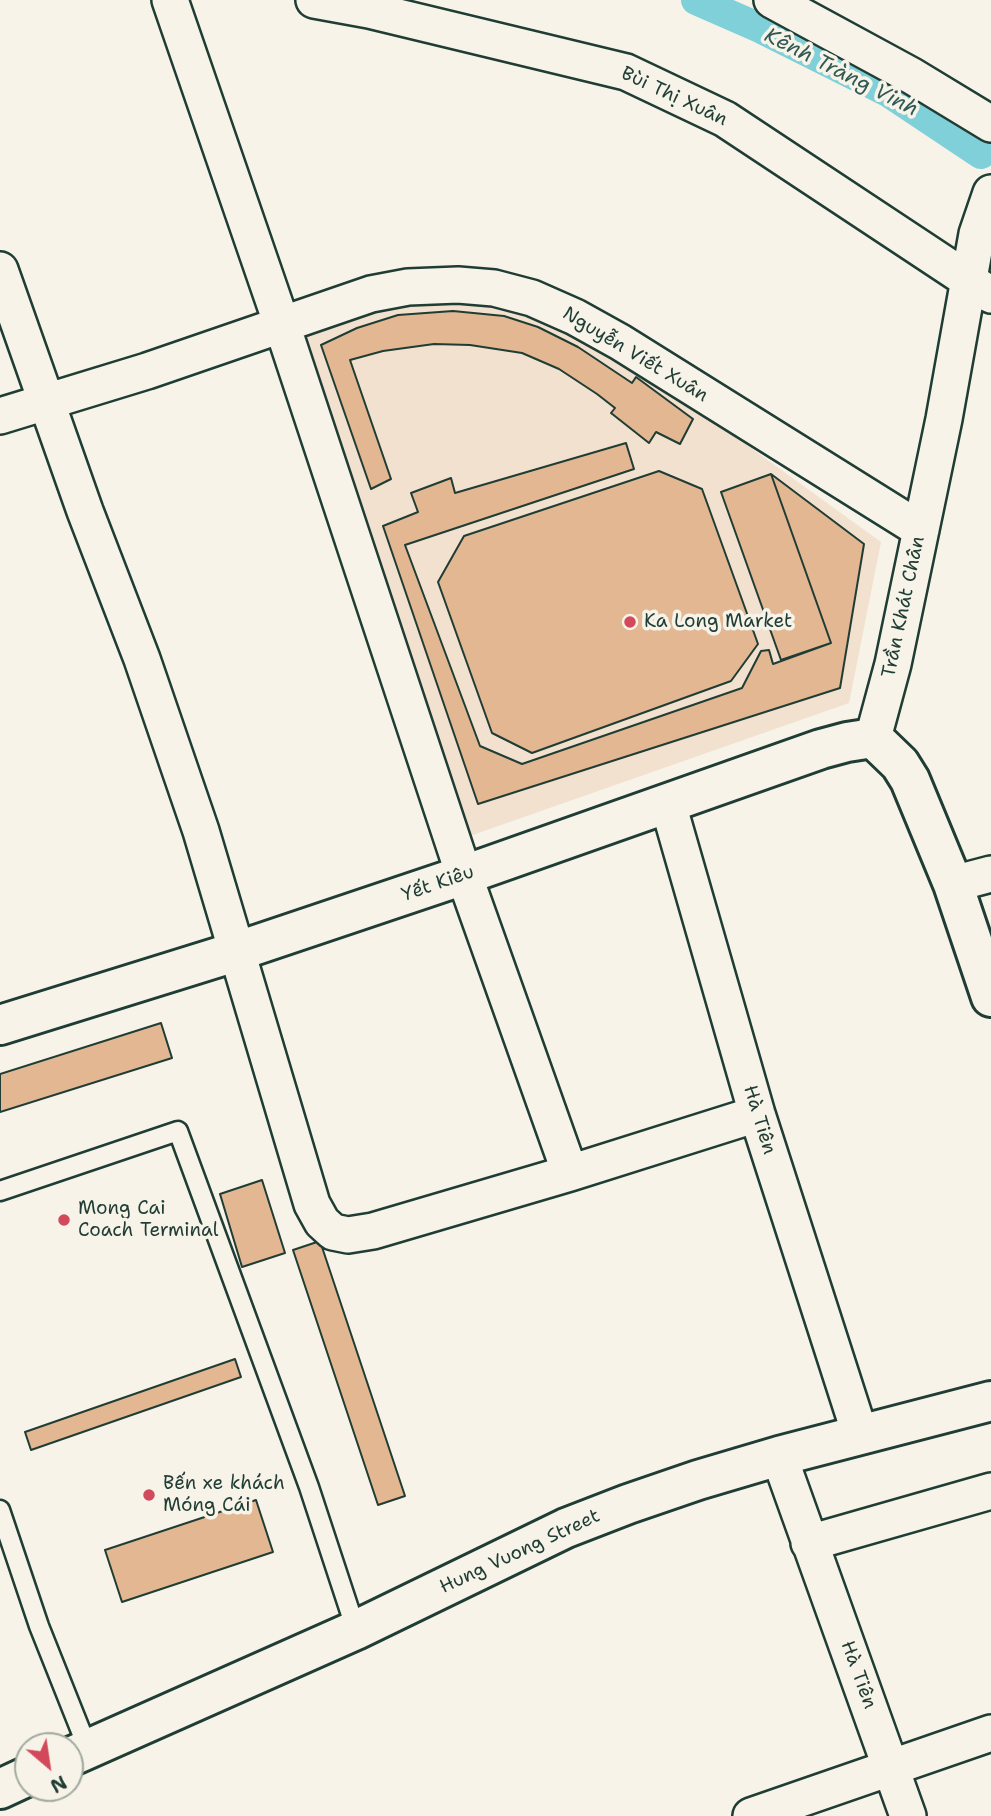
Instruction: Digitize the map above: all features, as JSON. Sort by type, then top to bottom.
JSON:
[{"type":"street","points":[[170,0],[282,325],[464,875],[570,1173]]},
{"type":"street","name":"Bùi Thị Xuân","points":[[314,0],[369,10],[626,72],[725,119],[979,288]]},
{"type":"street","points":[[772,0],[912,76],[991,124]]},
{"type":"street","name":"Trần Khát Chân","points":[[873,738],[893,664],[944,419],[979,288],[977,234],[991,193]]},
{"type":"street","points":[[0,270],[142,659],[201,831],[239,951],[312,1204],[321,1222],[333,1232],[348,1235],[373,1231],[757,1114]]},
{"type":"street","name":"Nguyễn Viết Xuân","points":[[0,416],[147,371],[371,294],[408,287],[458,285],[494,288],[532,298],[575,317],[620,342],[921,530]]},
{"type":"street","points":[[873,738],[900,764],[911,780],[953,884],[991,997]]},
{"type":"street","name":"Yết Kiêu","points":[[0,1025],[239,951],[821,750],[873,738]]},
{"type":"street","name":"Hà Tiên","points":[[668,804],[757,1114],[860,1434]]},
{"type":"street","points":[[953,884],[991,874]]},
{"type":"street","name":"Hung Vuong Street","points":[[84,1751],[356,1630],[566,1528],[698,1480],[860,1434],[991,1401]]},
{"type":"street","name":"Hà Tiên","points":[[779,1456],[908,1816]]},
{"type":"street","points":[[809,1543],[991,1491]]},
{"type":"street","points":[[751,1816],[991,1732]]},
{"type":"lane","points":[[0,1191],[178,1131],[309,1487],[356,1630]]},
{"type":"lane","points":[[0,1510],[72,1732]]},
{"type":"shaded area","name":"Ka Long Market","points":[[442,302],[522,309],[606,349],[719,425],[881,542],[849,703],[464,838],[303,336],[367,312]]},
{"type":"building","points":[[453,311],[504,316],[538,327],[578,347],[632,383],[636,377],[693,419],[680,444],[656,432],[649,443],[611,413],[615,408],[597,394],[559,369],[522,353],[470,345],[434,344],[383,351],[350,360],[391,479],[371,489],[321,345],[357,328],[398,315]]},
{"type":"building","points":[[626,443],[634,469],[405,545],[480,746],[522,764],[742,688],[761,651],[769,650],[773,664],[831,643],[771,474],[864,544],[840,688],[478,804],[383,526],[418,512],[411,493],[451,478],[455,493]]},
{"type":"building","points":[[659,471],[702,489],[758,644],[731,681],[532,753],[492,733],[438,582],[464,536]]},
{"type":"building","points":[[771,474],[831,643],[781,660],[721,492]]},
{"type":"building","points":[[161,1023],[172,1058],[0,1112],[0,1074]]},
{"type":"building","points":[[262,1180],[285,1253],[242,1267],[220,1194]]},
{"type":"building","points":[[320,1241],[405,1496],[378,1505],[293,1250]]},
{"type":"building","points":[[235,1359],[241,1377],[31,1450],[25,1432]]},
{"type":"building","points":[[256,1500],[273,1552],[122,1602],[105,1550]]},
{"type":"waterway","name":"Kênh Tràng Vinh","points":[[696,0],[760,28],[888,92],[981,154]]},
{"type":"place","name":"Ka Long Market","points":[[630,622]]},
{"type":"place","name":"Mong Cai Coach Terminal","points":[[64,1220]]},
{"type":"place","name":"Bến xe khách Móng Cái","points":[[149,1495]]}]
